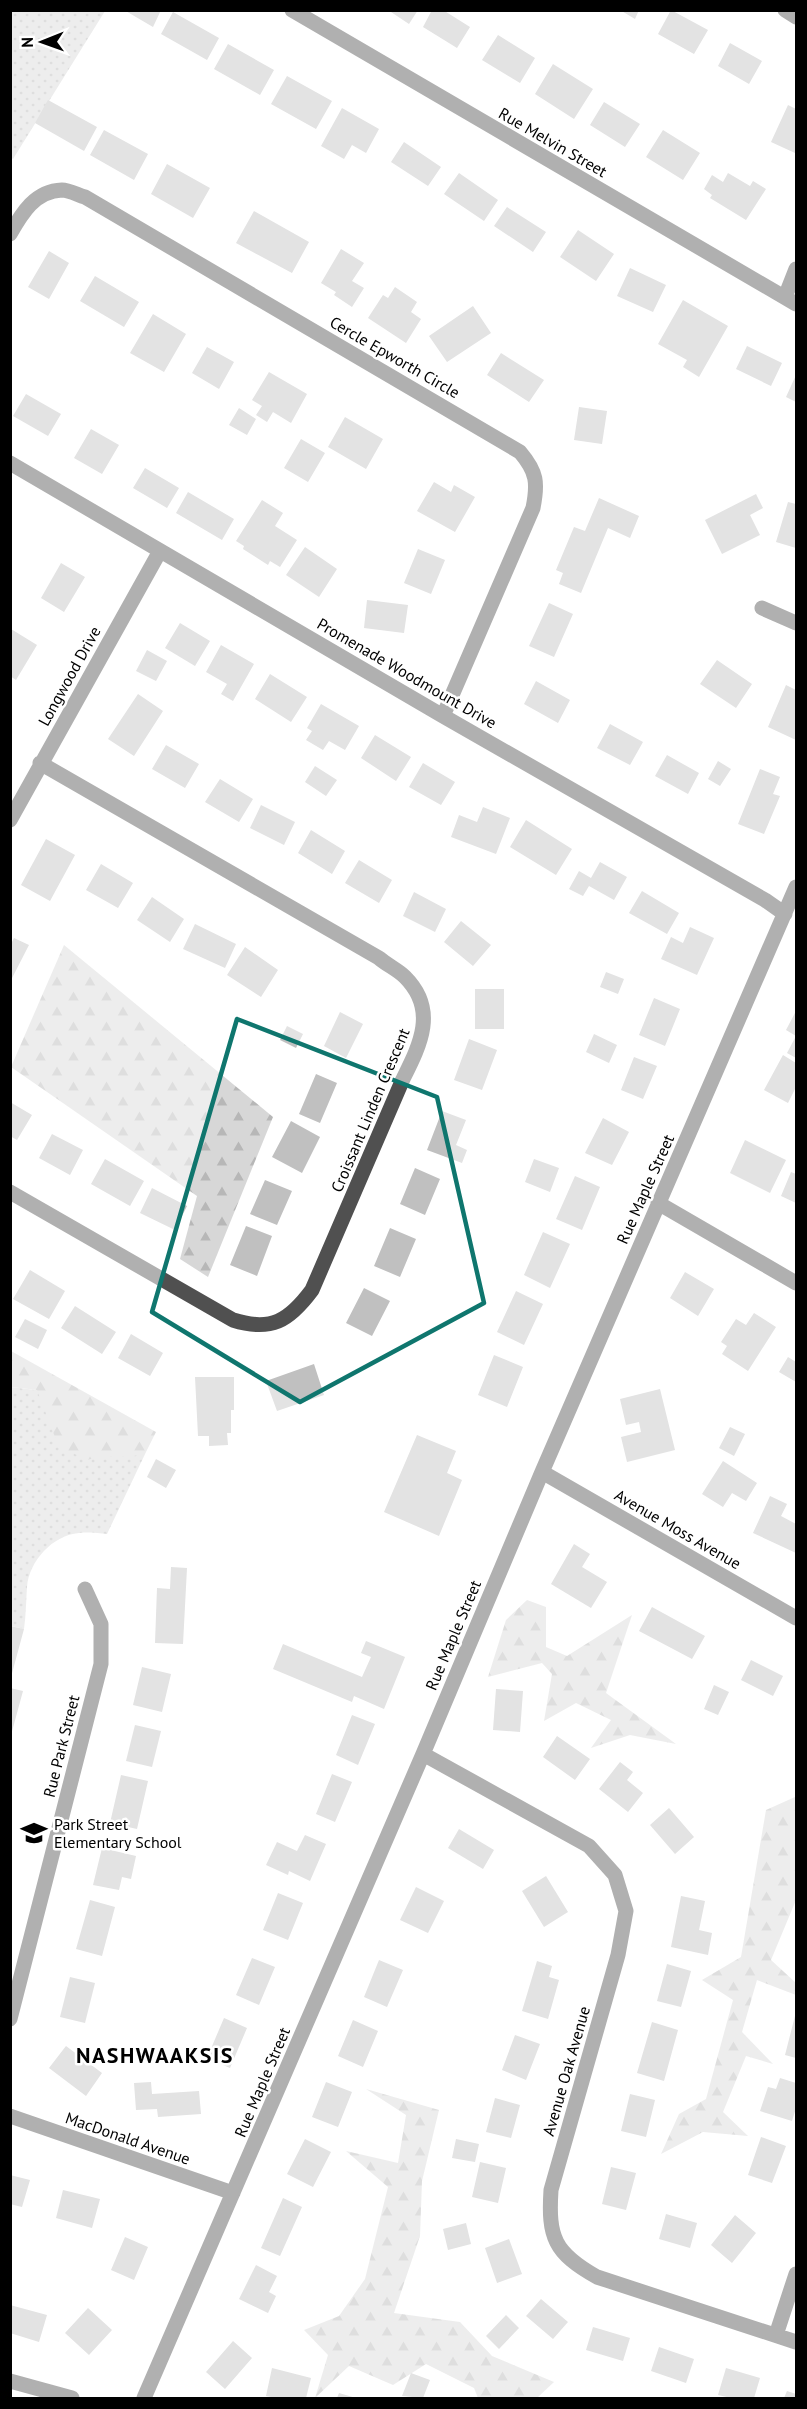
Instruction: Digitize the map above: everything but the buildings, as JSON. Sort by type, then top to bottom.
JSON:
[{"type":"street","name":"Rue Melvin Street","points":[[292,10],[791,300]]},
{"type":"street","points":[[785,10],[796,17]]},
{"type":"street","name":"Cercle Epworth Circle","points":[[10,234],[24,210],[40,195],[63,190],[85,196],[520,452],[531,466],[537,487],[533,508],[443,716]]},
{"type":"street","points":[[791,300],[796,269]]},
{"type":"street","name":"Promenade Woodmount Drive","points":[[10,463],[443,716],[765,900],[785,914]]},
{"type":"street","name":"Longwood Drive","points":[[10,820],[160,551]]},
{"type":"street","points":[[762,608],[796,623]]},
{"type":"street","name":"Croissant Linden Crescent","points":[[10,1192],[233,1320],[250,1325],[283,1321],[299,1308],[312,1290],[417,1051],[425,1026],[420,1000],[406,978],[379,958],[40,763]]},
{"type":"street","name":"Rue Maple Street","points":[[144,2398],[796,887]]},
{"type":"street","points":[[658,1203],[796,1283]]},
{"type":"street","name":"Avenue Moss Avenue","points":[[542,1472],[796,1618]]},
{"type":"street","name":"Rue Park Street","points":[[10,2019],[13,2000],[101,1664],[101,1624],[85,1589]]},
{"type":"street","name":"Avenue Oak Avenue","points":[[423,1754],[589,1846],[615,1875],[626,1911],[618,1955],[551,2190],[549,2219],[557,2244],[574,2264],[597,2277],[796,2342]]},
{"type":"street","name":"MacDonald Avenue","points":[[10,2116],[233,2193]]},
{"type":"street","points":[[776,2335],[796,2274]]},
{"type":"street","points":[[10,2381],[72,2398]]},
{"type":"highlighted area","points":[[237,1019],[437,1097],[484,1303],[300,1402],[152,1312]]},
{"type":"green space","points":[[10,11],[105,11],[13,159],[10,157]]},
{"type":"green space","points":[[64,945],[273,1117],[208,1277],[180,1259],[197,1196],[11,1067]]},
{"type":"green space","points":[[11,1351],[156,1432],[146,1452],[131,1457],[106,1456],[86,1460],[58,1445],[37,1390],[11,1387]]},
{"type":"green space","points":[[10,1387],[37,1390],[146,1452],[107,1534],[69,1535],[52,1544],[37,1559],[27,1587],[24,1629],[11,1626]]},
{"type":"green space","points":[[527,1600],[546,1607],[546,1647],[567,1656],[632,1615],[606,1693],[676,1744],[630,1735],[591,1748],[611,1720],[576,1703],[544,1721],[552,1674],[542,1663],[488,1677],[506,1620]]},
{"type":"green space","points":[[795,1797],[796,1900],[771,1960],[796,1983],[796,1995],[757,1980],[742,2032],[773,2064],[746,2056],[723,2112],[748,2136],[703,2132],[661,2154],[679,2114],[706,2099],[733,2000],[702,1980],[741,1957],[766,1810]]},
{"type":"green space","points":[[366,2089],[439,2110],[422,2181],[420,2236],[394,2313],[460,2322],[492,2356],[554,2382],[537,2398],[478,2398],[474,2388],[426,2364],[393,2385],[349,2366],[315,2398],[328,2355],[304,2330],[339,2316],[365,2279],[388,2187],[346,2151],[398,2163],[406,2115]]},
{"type":"place","name":"Park Street Elementary School","points":[[34,1833]]},
{"type":"district","name":"NASHWAAKSIS","points":[[155,2055]]}]
